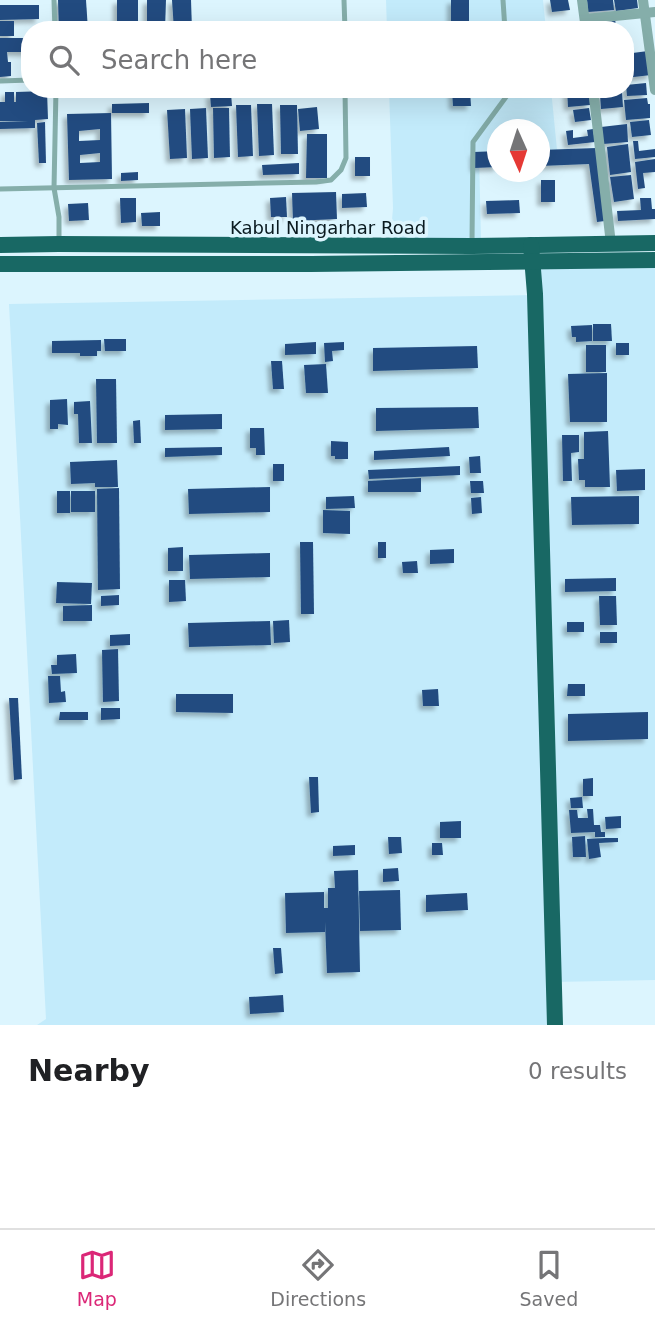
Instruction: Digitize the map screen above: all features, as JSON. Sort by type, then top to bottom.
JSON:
[{"type":"highway","name":"Kabul Ningarhar Road","points":[[0,245],[531,246],[655,243]]},
{"type":"highway","points":[[531,246],[535,295],[555,1025]]},
{"type":"highway","name":"Kabul Ningarhar Road","points":[[0,264],[532,263],[655,260]]},
{"type":"street","points":[[582,0],[585,21]]},
{"type":"street","points":[[643,0],[650,13],[655,90]]},
{"type":"street","points":[[607,21],[650,13]]},
{"type":"street","points":[[594,98],[611,244]]},
{"type":"lane","points":[[54,0],[55,21]]},
{"type":"lane","points":[[344,0],[345,21]]},
{"type":"lane","points":[[503,0],[504,21]]},
{"type":"lane","points":[[0,81],[21,80]]},
{"type":"lane","points":[[56,98],[54,188],[59,217],[59,244]]},
{"type":"lane","points":[[0,189],[331,180],[341,170],[346,158],[345,98]]},
{"type":"lane","points":[[472,246],[473,142],[505,98]]},
{"type":"shaded area","points":[[386,0],[543,0],[545,21],[387,21]]},
{"type":"shaded area","points":[[389,98],[552,98],[557,150],[550,150],[550,119],[487,119],[487,152],[479,152],[481,240],[390,245],[393,208]]},
{"type":"shaded area","points":[[655,260],[655,980],[554,982],[555,1025],[37,1025],[46,1019],[9,304],[535,295],[532,263]]},
{"type":"building","points":[[58,0],[86,0],[87,21],[59,21]]},
{"type":"building","points":[[117,0],[138,0],[138,21],[117,21]]},
{"type":"building","points":[[147,0],[166,0],[165,21],[147,21]]},
{"type":"building","points":[[172,0],[191,0],[192,21],[173,21]]},
{"type":"building","points":[[451,0],[469,0],[469,21],[451,21]]},
{"type":"building","points":[[550,0],[568,0],[570,10],[552,12]]},
{"type":"building","points":[[587,0],[613,0],[614,10],[588,12]]},
{"type":"building","points":[[614,0],[637,0],[638,8],[616,11]]},
{"type":"building","points":[[0,5],[39,5],[39,19],[0,20]]},
{"type":"building","points":[[615,17],[615,21],[592,21]]},
{"type":"building","points":[[0,21],[14,21],[14,36],[0,36]]},
{"type":"building","points":[[0,38],[21,38],[21,52],[7,52],[8,62],[11,62],[11,76],[0,77]]},
{"type":"building","points":[[648,51],[651,75],[634,77],[634,53]]},
{"type":"building","points":[[646,83],[647,95],[634,96],[634,84]]},
{"type":"building","points":[[5,92],[14,92],[16,102],[16,92],[21,92],[21,98],[47,98],[48,119],[35,120],[35,128],[0,129],[0,122],[28,121],[0,121],[0,102],[5,102]]},
{"type":"building","points":[[210,98],[231,98],[232,106],[211,107]]},
{"type":"building","points":[[453,98],[471,98],[471,106],[453,106]]},
{"type":"building","points":[[568,98],[590,98],[590,105],[568,107]]},
{"type":"building","points":[[600,98],[622,98],[623,107],[601,109]]},
{"type":"building","points":[[647,98],[650,118],[626,120],[624,100]]},
{"type":"building","points":[[149,103],[149,113],[112,113],[112,104]]},
{"type":"building","points":[[257,104],[272,104],[274,155],[259,156]]},
{"type":"building","points":[[236,105],[251,105],[253,156],[238,157]]},
{"type":"building","points":[[280,105],[297,105],[298,154],[281,154]]},
{"type":"building","points":[[317,107],[319,129],[300,131],[298,109]]},
{"type":"building","points":[[206,108],[208,158],[192,159],[190,109]]},
{"type":"building","points":[[213,108],[229,108],[230,157],[214,158]]},
{"type":"building","points":[[589,108],[591,120],[575,122],[573,110]]},
{"type":"building","points":[[185,109],[187,158],[170,159],[167,110]]},
{"type":"building","points":[[111,113],[112,179],[69,180],[67,114]],"holes":[[[100,129],[100,140],[79,141],[79,131]],[[100,153],[100,162],[80,163],[80,155]]]},
{"type":"building","points":[[649,120],[651,135],[632,137],[630,122]]},
{"type":"building","points":[[45,122],[46,163],[39,163],[37,123]]},
{"type":"building","points":[[627,124],[628,142],[603,144],[601,127]]},
{"type":"building","points":[[593,129],[595,142],[568,145],[566,131],[573,130],[573,138],[588,136],[587,130]]},
{"type":"building","points":[[307,134],[327,134],[327,178],[306,178]]},
{"type":"building","points":[[633,141],[638,141],[639,151],[655,149],[655,157],[635,159]]},
{"type":"building","points":[[628,144],[631,172],[610,175],[607,147]]},
{"type":"building","points":[[596,148],[605,221],[597,222],[589,164],[550,166],[550,150]]},
{"type":"building","points":[[487,151],[487,167],[474,168],[474,152]]},
{"type":"building","points":[[355,157],[370,157],[370,176],[355,176]]},
{"type":"building","points":[[655,159],[655,172],[643,173],[645,188],[638,189],[635,162]]},
{"type":"building","points":[[299,163],[299,174],[263,175],[262,165]]},
{"type":"building","points":[[138,172],[138,180],[121,181],[121,173]]},
{"type":"building","points":[[631,175],[634,199],[614,202],[610,177]]},
{"type":"building","points":[[555,180],[555,202],[541,202],[541,182]]},
{"type":"building","points":[[336,192],[337,219],[293,221],[292,193]]},
{"type":"building","points":[[366,193],[367,207],[342,208],[342,194]]},
{"type":"building","points":[[286,197],[287,217],[271,217],[270,198]]},
{"type":"building","points":[[120,198],[136,198],[136,222],[121,223]]},
{"type":"building","points":[[640,198],[651,198],[655,219],[618,221],[617,211],[641,210]]},
{"type":"building","points":[[519,200],[520,213],[487,214],[486,201]]},
{"type":"building","points":[[88,203],[89,220],[69,221],[68,204]]},
{"type":"building","points":[[160,212],[160,226],[142,226],[141,213]]},
{"type":"building","points":[[593,324],[611,324],[612,341],[593,341]]},
{"type":"building","points":[[592,325],[592,341],[576,342],[576,337],[572,337],[571,326]]},
{"type":"building","points":[[104,339],[126,339],[126,351],[105,351]]},
{"type":"building","points":[[101,340],[101,351],[97,351],[97,356],[52,353],[52,341]]},
{"type":"building","points":[[316,342],[316,354],[285,355],[285,344]]},
{"type":"building","points":[[344,342],[344,350],[332,351],[333,361],[325,362],[324,343]]},
{"type":"building","points":[[616,343],[629,343],[629,355],[616,355]]},
{"type":"building","points":[[586,345],[606,345],[606,372],[586,372]]},
{"type":"building","points":[[477,346],[478,368],[373,371],[373,348]]},
{"type":"building","points":[[271,361],[282,361],[284,389],[273,389]]},
{"type":"building","points":[[326,364],[328,393],[306,393],[304,365]]},
{"type":"building","points":[[607,373],[607,422],[570,422],[568,374]]},
{"type":"building","points":[[96,379],[116,379],[117,443],[97,443]]},
{"type":"building","points":[[67,399],[68,425],[58,424],[58,429],[50,429],[50,400]]},
{"type":"building","points":[[90,401],[92,443],[79,443],[78,414],[74,414],[74,402]]},
{"type":"building","points":[[478,407],[479,428],[376,431],[376,408]]},
{"type":"building","points":[[222,414],[222,429],[165,430],[165,415]]},
{"type":"building","points":[[140,420],[141,443],[134,443],[133,421]]},
{"type":"building","points":[[250,428],[264,428],[265,455],[256,455],[256,448],[250,448]]},
{"type":"building","points":[[608,431],[610,487],[585,487],[585,480],[579,480],[578,459],[584,459],[584,432]]},
{"type":"building","points":[[562,435],[579,435],[579,452],[571,453],[572,481],[563,481]]},
{"type":"building","points":[[331,441],[348,442],[348,459],[335,459],[335,456],[331,456]]},
{"type":"building","points":[[222,447],[222,455],[165,457],[165,448]]},
{"type":"building","points":[[449,447],[450,456],[374,460],[374,451]]},
{"type":"building","points":[[480,456],[481,473],[470,473],[469,457]]},
{"type":"building","points":[[117,460],[118,487],[95,487],[95,483],[71,484],[70,462]]},
{"type":"building","points":[[273,464],[284,464],[284,481],[273,481]]},
{"type":"building","points":[[460,466],[460,475],[369,479],[368,470]]},
{"type":"building","points":[[645,469],[645,490],[617,491],[616,470]]},
{"type":"building","points":[[421,478],[421,492],[368,492],[368,481]]},
{"type":"building","points":[[470,481],[483,481],[484,493],[471,493]]},
{"type":"building","points":[[270,487],[270,512],[189,514],[188,489]]},
{"type":"building","points":[[119,488],[120,589],[98,590],[97,489]]},
{"type":"building","points":[[57,491],[70,491],[70,513],[57,513]]},
{"type":"building","points":[[71,491],[95,491],[95,512],[71,512]]},
{"type":"building","points":[[354,496],[355,508],[326,509],[326,497]]},
{"type":"building","points":[[639,496],[639,524],[572,525],[571,497]]},
{"type":"building","points":[[481,497],[482,513],[472,514],[471,498]]},
{"type":"building","points":[[323,510],[350,511],[350,534],[323,533]]},
{"type":"building","points":[[300,542],[313,542],[314,614],[301,614]]},
{"type":"building","points":[[378,542],[386,542],[386,558],[378,558]]},
{"type":"building","points":[[183,547],[183,571],[168,571],[168,548]]},
{"type":"building","points":[[454,549],[454,563],[430,564],[430,550]]},
{"type":"building","points":[[270,553],[270,577],[190,579],[189,555]]},
{"type":"building","points":[[417,561],[418,573],[403,573],[402,562]]},
{"type":"building","points":[[616,578],[616,591],[565,592],[565,579]]},
{"type":"building","points":[[169,580],[185,580],[186,601],[169,602]]},
{"type":"building","points":[[57,582],[92,583],[91,604],[56,603]]},
{"type":"building","points":[[119,595],[119,605],[101,606],[101,596]]},
{"type":"building","points":[[599,596],[616,596],[617,625],[600,625]]},
{"type":"building","points":[[92,605],[92,621],[63,621],[63,606]]},
{"type":"building","points":[[289,620],[290,642],[274,643],[273,621]]},
{"type":"building","points":[[270,621],[271,645],[189,647],[188,623]]},
{"type":"building","points":[[567,622],[584,622],[584,632],[567,632]]},
{"type":"building","points":[[600,632],[617,632],[617,643],[600,643]]},
{"type":"building","points":[[130,634],[130,645],[110,646],[110,635]]},
{"type":"building","points":[[118,649],[119,701],[103,702],[102,650]]},
{"type":"building","points":[[76,654],[77,673],[52,674],[51,665],[57,665],[57,655]]},
{"type":"building","points":[[48,676],[60,676],[61,692],[65,691],[66,702],[49,703]]},
{"type":"building","points":[[568,684],[585,684],[585,696],[567,696]]},
{"type":"building","points":[[438,689],[439,706],[423,706],[422,690]]},
{"type":"building","points":[[176,694],[233,694],[233,713],[176,712]]},
{"type":"building","points":[[9,698],[18,698],[22,779],[14,780]]},
{"type":"building","points":[[101,708],[120,708],[120,719],[101,720]]},
{"type":"building","points":[[60,712],[88,712],[88,720],[59,720]]},
{"type":"building","points":[[648,712],[648,739],[568,741],[568,714]]},
{"type":"building","points":[[309,777],[318,777],[319,812],[311,813]]},
{"type":"building","points":[[593,778],[593,796],[583,796],[583,779]]},
{"type":"building","points":[[582,797],[583,808],[571,808],[570,798]]},
{"type":"building","points":[[587,809],[593,809],[594,825],[600,825],[605,837],[595,837],[595,832],[571,833],[569,810],[577,810],[578,818],[588,818]]},
{"type":"building","points":[[621,816],[621,828],[606,829],[605,817]]},
{"type":"building","points":[[461,821],[461,838],[440,838],[440,822]]},
{"type":"building","points":[[585,836],[586,857],[573,857],[572,837]]},
{"type":"building","points":[[388,837],[401,837],[402,853],[389,854]]},
{"type":"building","points":[[618,838],[618,842],[599,843],[601,857],[589,859],[587,839]]},
{"type":"building","points":[[432,843],[442,843],[443,855],[432,855]]},
{"type":"building","points":[[355,845],[355,855],[333,856],[333,846]]},
{"type":"building","points":[[398,868],[399,881],[383,882],[383,869]]},
{"type":"building","points":[[358,870],[360,972],[327,973],[325,922],[325,932],[286,933],[285,893],[324,892],[324,908],[328,908],[328,888],[335,888],[334,871]]},
{"type":"building","points":[[400,890],[401,930],[360,931],[359,891]]},
{"type":"building","points":[[467,893],[468,910],[426,912],[426,895]]},
{"type":"building","points":[[273,948],[281,948],[283,973],[275,974]]},
{"type":"building","points":[[283,995],[284,1012],[250,1014],[249,997]]}]
